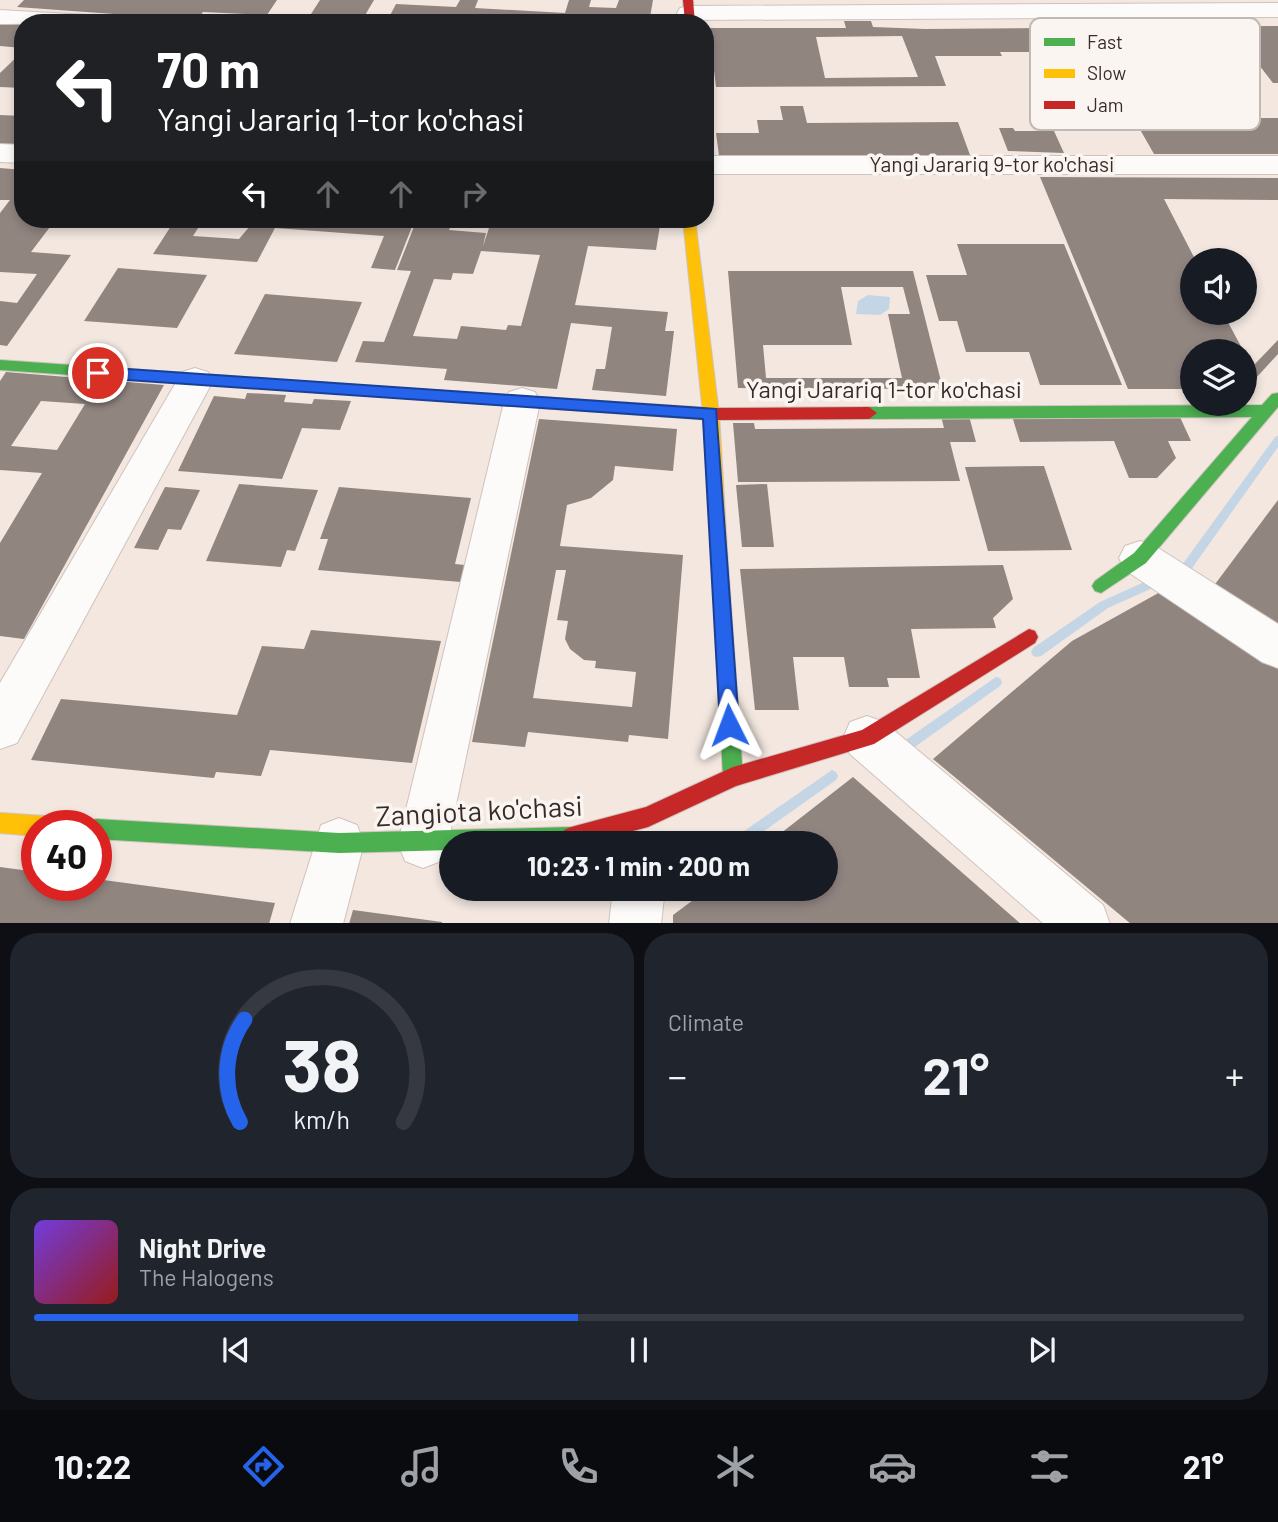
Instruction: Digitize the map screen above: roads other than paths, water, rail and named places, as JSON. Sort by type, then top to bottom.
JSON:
[{"type":"street","points":[[689,12],[1242,5],[1278,10]]},
{"type":"street","name":"Yangi Jarariq 9-tor ko'chasi","points":[[714,165],[1278,165]]},
{"type":"street","points":[[689,228],[711,414],[733,777]]},
{"type":"street","name":"Yangi Jarariq 1-tor ko'chasi","points":[[0,365],[711,414],[1265,411]]},
{"type":"street","points":[[0,727],[195,380]]},
{"type":"street","points":[[1101,586],[1140,558],[1278,397]]},
{"type":"street","points":[[423,843],[522,401]]},
{"type":"street","points":[[1140,558],[1278,648]]},
{"type":"street","name":"Zangiota ko'chasi","points":[[112,830],[339,843],[423,843],[575,837],[646,830],[733,777],[867,738],[1029,637]]},
{"type":"street","points":[[867,738],[1084,923]]},
{"type":"street","points":[[0,823],[21,824]]},
{"type":"street","points":[[316,923],[339,843]]},
{"type":"street","points":[[635,923],[638,901]]},
{"type":"water","points":[[868,295],[890,297],[889,309],[880,315],[856,314],[858,301]]},
{"type":"waterway","points":[[1186,568],[1278,440]]},
{"type":"waterway","points":[[1037,652],[1104,605],[1153,583]]},
{"type":"waterway","points":[[901,750],[996,682]]},
{"type":"waterway","points":[[754,831],[832,776]]}]
